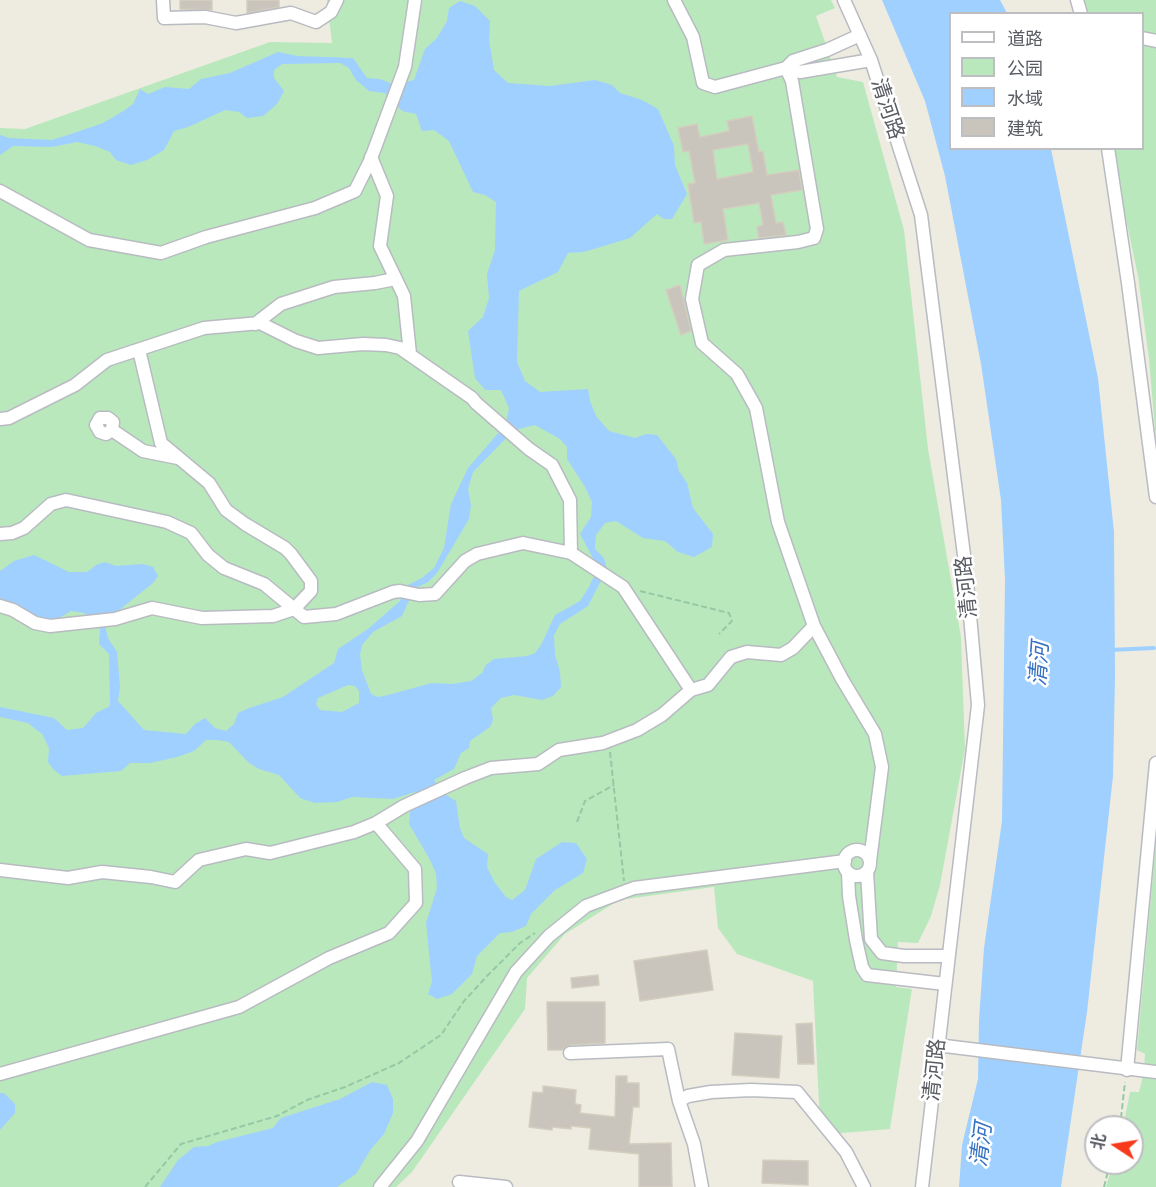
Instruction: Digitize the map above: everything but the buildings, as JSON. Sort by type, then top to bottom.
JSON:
[{"type":"street","points":[[163,0],[164,18],[205,17],[236,23],[291,13],[316,22],[331,12],[337,0]]},
{"type":"street","points":[[0,191],[89,240],[161,253],[206,237],[315,208],[355,191],[371,157],[405,67],[415,0]]},
{"type":"street","points":[[674,0],[693,37],[703,83],[716,87],[786,68],[794,62],[860,35]]},
{"type":"street","name":"清河路","points":[[844,0],[871,60],[921,214],[966,571],[978,705],[922,1187]]},
{"type":"street","points":[[786,68],[800,72],[871,60]]},
{"type":"street","points":[[380,1187],[417,1141],[516,972],[549,936],[586,906],[633,888],[847,866],[860,876],[868,866],[882,767],[875,734],[814,626],[778,522],[756,408],[738,374],[702,343],[692,299],[698,265],[724,250],[798,242],[814,238],[817,229],[792,81],[786,68]]},
{"type":"street","points":[[1108,150],[1156,497]]},
{"type":"street","points":[[371,157],[387,196],[380,246],[405,296],[410,354]]},
{"type":"street","points":[[255,324],[281,304],[334,287],[395,279]]},
{"type":"street","points":[[0,419],[9,418],[75,385],[107,360],[204,328],[261,323],[296,341],[318,348],[386,345],[400,348],[472,398],[529,449],[552,465],[570,500],[571,553]]},
{"type":"street","points":[[0,606],[13,610],[35,623],[50,626],[115,619],[152,608],[202,618],[273,616],[294,609],[311,591],[311,581],[307,574],[285,548],[244,524],[226,510],[209,483],[198,471],[179,459],[161,443],[139,350]]},
{"type":"street","points":[[112,430],[143,451],[179,459]]},
{"type":"street","points":[[0,534],[12,533],[24,528],[51,504],[66,500],[167,522],[192,533],[208,555],[224,568],[264,584],[304,617],[336,614],[393,592],[435,594],[465,561],[477,554],[523,543],[571,553],[623,587],[691,690]]},
{"type":"street","points":[[0,870],[68,878],[102,872],[152,877],[175,882],[199,860],[246,849],[270,853],[315,843],[376,823],[404,806],[491,768],[538,764],[559,750],[609,740],[637,730],[662,715],[691,690],[708,686],[731,657],[747,652],[781,655],[793,648],[814,626]]},
{"type":"street","points":[[1127,1070],[1156,763]]},
{"type":"street","points":[[0,1074],[239,1007],[329,958],[389,933],[416,903],[415,869],[376,823]]},
{"type":"street","points":[[945,984],[867,975],[862,967],[849,896],[847,866],[849,853],[857,850],[866,853],[871,939],[882,953],[904,956],[948,956]]},
{"type":"street","points":[[937,1045],[1156,1072]]},
{"type":"street","points":[[570,1053],[668,1048],[679,1101],[694,1144],[702,1187]]},
{"type":"street","points":[[679,1101],[688,1096],[711,1092],[751,1089],[797,1092],[846,1152],[864,1187]]},
{"type":"street","points":[[459,1182],[506,1187]]},
{"type":"path","points":[[623,587],[729,613],[732,621],[719,634]]},
{"type":"path","points":[[609,740],[625,891]]},
{"type":"path","points":[[578,822],[585,801],[614,784]]},
{"type":"path","points":[[145,1187],[181,1144],[277,1116],[307,1100],[399,1064],[441,1035],[464,1001],[488,975],[520,943],[542,929]]},
{"type":"path","points":[[1121,1115],[1127,1070]]},
{"type":"green space","points":[[327,0],[831,0],[835,8],[816,16],[837,77],[863,82],[904,230],[928,449],[961,637],[965,749],[940,885],[931,916],[918,943],[898,942],[896,987],[912,989],[890,1129],[830,1134],[820,1124],[813,981],[737,954],[718,928],[714,887],[619,900],[565,934],[527,978],[525,1009],[412,1172],[396,1187],[0,1187],[0,128],[25,129],[270,42],[332,43]]},
{"type":"green space","points":[[1083,0],[1156,0],[1156,441],[1149,359],[1138,276],[1111,150],[1144,150],[1144,12],[1086,11]]},
{"type":"green space","points":[[1156,842],[1156,1187],[1106,1187],[1110,1175],[1144,1175],[1144,1115],[1125,1115],[1130,1092],[1139,1092],[1144,1071],[1145,1054],[1137,1050]]},
{"type":"water","name":"清河","points":[[882,0],[1000,0],[1006,12],[949,12],[949,150],[1051,150],[1098,378],[1114,532],[1113,776],[1087,1012],[1061,1187],[959,1187],[962,1145],[978,1079],[984,948],[1002,821],[1005,580],[1001,500],[981,364],[945,176],[925,101]]},
{"type":"water","points":[[460,1],[475,6],[490,21],[489,40],[494,70],[508,83],[550,86],[595,80],[612,85],[620,93],[642,100],[658,109],[674,146],[675,165],[687,194],[672,219],[664,219],[657,214],[630,238],[584,252],[568,253],[558,272],[519,291],[517,362],[525,381],[540,392],[588,389],[596,416],[609,431],[635,438],[646,434],[657,435],[676,459],[679,471],[687,483],[693,508],[713,534],[712,547],[694,557],[678,552],[665,541],[643,538],[616,521],[605,523],[596,535],[595,549],[604,558],[607,569],[588,606],[560,624],[554,635],[561,687],[553,696],[542,700],[514,695],[501,698],[491,708],[493,720],[490,727],[470,741],[469,748],[461,753],[454,769],[434,780],[443,793],[456,801],[464,838],[488,854],[487,867],[495,883],[506,897],[512,900],[525,890],[536,859],[562,842],[576,843],[587,859],[583,873],[555,890],[531,914],[526,926],[512,932],[500,933],[477,956],[472,974],[452,994],[437,999],[428,994],[432,982],[426,923],[437,888],[436,873],[409,824],[410,812],[421,804],[415,792],[393,799],[352,797],[337,802],[315,803],[300,798],[279,775],[259,769],[249,763],[229,742],[217,740],[206,740],[194,751],[177,757],[150,763],[130,763],[121,771],[62,776],[48,762],[49,748],[42,734],[28,723],[0,717],[0,707],[54,718],[67,730],[83,728],[96,713],[110,706],[109,654],[99,644],[100,630],[95,620],[84,613],[71,611],[59,618],[47,619],[35,616],[24,608],[0,598],[0,571],[14,561],[34,555],[69,572],[87,572],[105,562],[116,566],[143,564],[153,567],[158,576],[153,583],[104,622],[108,638],[117,652],[120,687],[118,701],[144,730],[186,734],[195,724],[205,718],[215,728],[226,731],[234,724],[238,713],[283,697],[334,663],[338,649],[368,629],[400,601],[404,587],[422,578],[434,568],[444,548],[451,504],[468,468],[506,424],[509,408],[501,390],[485,390],[475,378],[468,331],[483,317],[489,298],[487,274],[495,250],[496,202],[485,195],[473,192],[449,141],[434,130],[422,131],[416,114],[402,111],[385,93],[369,91],[356,80],[349,68],[340,63],[282,64],[274,70],[274,78],[284,91],[277,104],[263,116],[247,118],[239,112],[225,110],[174,131],[164,150],[147,160],[131,165],[116,160],[110,152],[77,142],[52,147],[13,146],[0,155],[0,135],[9,138],[52,140],[103,123],[133,104],[140,89],[148,94],[165,87],[189,89],[201,79],[230,73],[278,52],[297,56],[353,58],[367,78],[380,79],[395,85],[414,80],[425,49],[437,38],[447,21],[449,8]],"holes":[[[535,425],[560,439],[567,447],[567,459],[592,502],[591,517],[580,534],[593,558],[596,571],[589,587],[580,601],[555,615],[535,653],[527,656],[494,659],[486,665],[482,673],[471,681],[452,684],[432,683],[378,697],[371,694],[362,670],[360,655],[362,645],[373,632],[402,616],[414,589],[428,582],[437,573],[469,519],[471,505],[468,489],[473,472],[514,430]],[[348,685],[355,686],[359,691],[359,703],[342,712],[320,710],[316,704],[318,698]]]},
{"type":"water","points":[[372,1082],[387,1085],[393,1099],[393,1113],[384,1134],[371,1149],[356,1174],[337,1187],[160,1187],[178,1160],[194,1147],[208,1146],[273,1128],[281,1118],[340,1099]]},
{"type":"water","points":[[0,1093],[4,1093],[15,1104],[15,1113],[0,1130]]},
{"type":"waterway","points":[[1110,650],[1154,648]]}]
